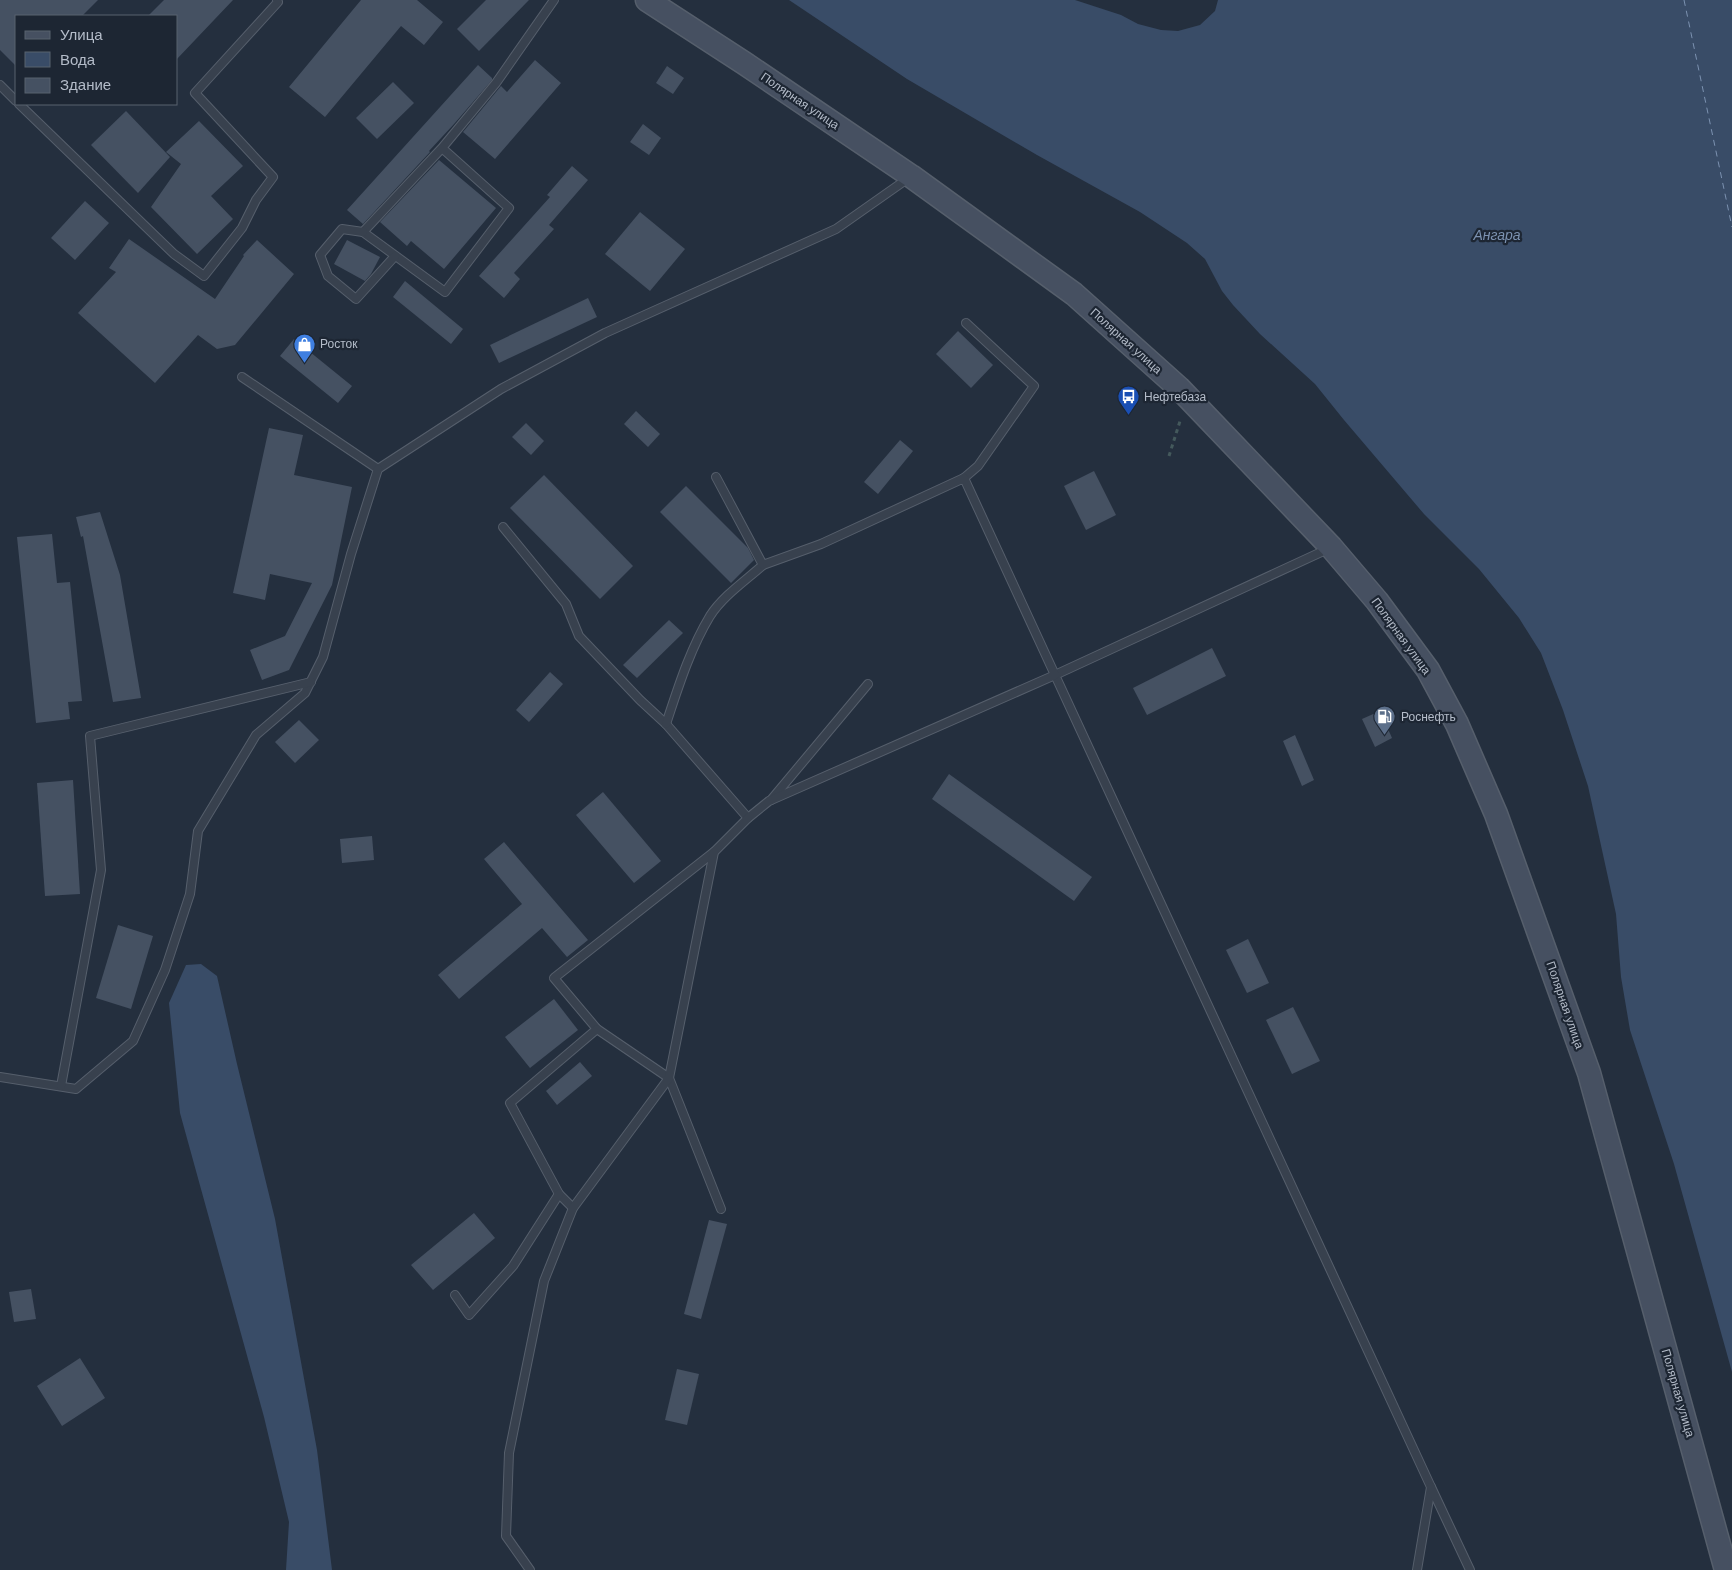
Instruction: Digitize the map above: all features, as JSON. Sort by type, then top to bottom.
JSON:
[{"type":"main road","name":"Полярная улица","points":[[647,0],[911,176],[1074,294],[1179,388],[1331,547],[1377,601],[1428,670],[1457,724],[1496,814],[1589,1073],[1726,1570]]},
{"type":"lane","points":[[20,105],[174,254],[204,276],[242,228],[256,200],[273,177],[195,93],[278,2],[276,0]]},
{"type":"lane","points":[[363,232],[442,148],[496,83],[554,0]]},
{"type":"lane","points":[[0,85],[15,100]]},
{"type":"lane","points":[[395,256],[356,299],[328,276],[320,255],[342,229],[363,232],[445,292],[509,208],[442,148]]},
{"type":"lane","points":[[0,1077],[76,1089],[133,1041],[165,970],[190,894],[198,831],[256,735],[305,693],[323,657],[351,554],[378,469],[501,389],[604,333],[836,229],[911,176]]},
{"type":"lane","points":[[666,724],[683,673],[710,616],[728,595],[763,565],[821,544],[964,478],[978,466],[1034,386],[966,323]]},
{"type":"lane","points":[[242,377],[378,469]]},
{"type":"lane","points":[[716,477],[763,565]]},
{"type":"lane","points":[[964,478],[1470,1570]]},
{"type":"lane","points":[[502,527],[566,604],[579,636],[640,700],[666,724],[748,818]]},
{"type":"lane","points":[[769,801],[1055,676],[1331,547]]},
{"type":"lane","points":[[60,1086],[101,870],[90,736],[311,682]]},
{"type":"lane","points":[[721,1209],[669,1078],[597,1029],[554,978],[714,852],[748,818],[769,801],[868,684]]},
{"type":"lane","points":[[530,1570],[506,1536],[509,1453],[544,1281],[573,1208],[669,1078],[714,852]]},
{"type":"lane","points":[[573,1208],[559,1194],[510,1103],[597,1029]]},
{"type":"lane","points":[[455,1295],[468,1315],[513,1266],[559,1194]]},
{"type":"lane","points":[[1417,1570],[1431,1487]]},
{"type":"path","points":[[1169,456],[1184,412]]},
{"type":"water","name":"Ангара","points":[[789,0],[1075,0],[1121,15],[1138,24],[1161,30],[1178,31],[1200,25],[1215,11],[1218,0],[1732,0],[1732,1372],[1674,1164],[1630,1030],[1621,977],[1616,914],[1588,786],[1563,710],[1541,653],[1519,618],[1479,569],[1424,514],[1315,384],[1260,334],[1233,305],[1222,291],[1205,259],[1187,243],[1140,212],[1037,155],[907,79]]},
{"type":"water","points":[[201,964],[217,976],[275,1219],[317,1450],[332,1570],[286,1570],[289,1522],[264,1417],[180,1113],[169,1003],[186,965]]},
{"type":"building","points":[[0,0],[98,0],[83,15],[15,15],[15,65],[0,50]]},
{"type":"building","points":[[164,0],[233,0],[178,58],[178,15],[149,15]]},
{"type":"building","points":[[361,0],[417,0],[443,22],[424,45],[401,26],[325,117],[289,87]]},
{"type":"building","points":[[486,0],[529,0],[479,51],[457,29]]},
{"type":"building","points":[[535,60],[561,83],[495,159],[463,132],[501,86],[507,92]]},
{"type":"building","points":[[478,65],[492,80],[430,152],[363,224],[347,210]]},
{"type":"building","points":[[667,66],[684,78],[673,94],[656,83]]},
{"type":"building","points":[[393,82],[414,103],[377,139],[356,118]]},
{"type":"building","points":[[126,111],[170,157],[138,193],[91,145]]},
{"type":"building","points":[[199,121],[243,166],[211,196],[233,219],[197,254],[151,207],[181,164],[166,152]]},
{"type":"building","points":[[643,124],[661,138],[649,155],[630,142]]},
{"type":"building","points":[[439,160],[496,208],[444,269],[411,241],[407,246],[380,222]]},
{"type":"building","points":[[572,166],[588,180],[549,225],[554,229],[514,273],[520,279],[504,298],[479,276],[550,197],[547,195]]},
{"type":"building","points":[[85,201],[109,223],[75,260],[51,238]]},
{"type":"building","points":[[640,212],[685,249],[650,291],[605,254]]},
{"type":"building","points":[[129,239],[215,299],[243,255],[257,240],[294,274],[235,345],[217,349],[198,335],[155,383],[78,313],[116,272],[109,268]]},
{"type":"building","points":[[347,240],[380,257],[365,281],[334,264]]},
{"type":"building","points":[[405,281],[463,329],[451,344],[393,297]]},
{"type":"building","points":[[588,298],[597,317],[499,363],[490,345]]},
{"type":"building","points":[[958,331],[993,365],[971,388],[936,354]]},
{"type":"building","points":[[294,339],[352,386],[338,403],[280,356]]},
{"type":"building","points":[[636,411],[660,434],[648,447],[624,424]]},
{"type":"building","points":[[526,423],[544,441],[531,455],[512,437]]},
{"type":"building","points":[[269,428],[303,435],[294,475],[352,487],[332,585],[289,670],[262,680],[250,650],[285,636],[312,583],[270,574],[265,600],[233,593]]},
{"type":"building","points":[[900,440],[913,451],[878,494],[864,482]]},
{"type":"building","points":[[1094,471],[1116,515],[1086,530],[1064,486]]},
{"type":"building","points":[[544,475],[633,566],[600,599],[510,508]]},
{"type":"building","points":[[686,486],[748,548],[754,560],[731,583],[660,512]]},
{"type":"building","points":[[100,512],[120,575],[141,698],[113,702],[83,536],[81,537],[76,517]]},
{"type":"building","points":[[52,534],[57,583],[70,582],[82,701],[68,702],[70,719],[36,723],[17,537]]},
{"type":"building","points":[[669,620],[683,633],[637,678],[623,665]]},
{"type":"building","points":[[1212,648],[1226,676],[1147,715],[1133,688]]},
{"type":"building","points":[[550,672],[563,684],[529,722],[516,710]]},
{"type":"building","points":[[1380,711],[1392,738],[1375,747],[1362,719]]},
{"type":"building","points":[[299,720],[319,740],[295,763],[275,742]]},
{"type":"building","points":[[1295,735],[1314,780],[1302,786],[1283,741]]},
{"type":"building","points":[[949,774],[1092,877],[1074,901],[932,799]]},
{"type":"building","points":[[73,780],[80,894],[45,896],[37,783]]},
{"type":"building","points":[[603,792],[661,861],[634,883],[576,815]]},
{"type":"building","points":[[372,836],[374,860],[342,863],[340,839]]},
{"type":"building","points":[[504,842],[588,940],[567,957],[542,928],[459,999],[438,975],[522,904],[484,859]]},
{"type":"building","points":[[118,925],[153,936],[131,1009],[96,998]]},
{"type":"building","points":[[1248,939],[1269,983],[1247,993],[1226,950]]},
{"type":"building","points":[[554,999],[578,1030],[530,1068],[505,1037]]},
{"type":"building","points":[[1293,1007],[1320,1061],[1292,1074],[1266,1020]]},
{"type":"building","points":[[580,1062],[592,1076],[557,1105],[546,1091]]},
{"type":"building","points":[[474,1213],[495,1238],[433,1290],[411,1265]]},
{"type":"building","points":[[709,1220],[727,1224],[701,1319],[684,1314]]},
{"type":"building","points":[[31,1289],[36,1319],[14,1322],[9,1292]]},
{"type":"building","points":[[80,1358],[105,1398],[62,1426],[37,1386]]},
{"type":"building","points":[[677,1369],[699,1374],[687,1425],[665,1420]]},
{"type":"ferry route","points":[[1684,0],[1732,227]]},
{"type":"place","name":"Росток","points":[[304,363]]},
{"type":"place","name":"Нефтебаза","points":[[1128,416]]},
{"type":"place","name":"Роснефть","points":[[1385,736]]}]
